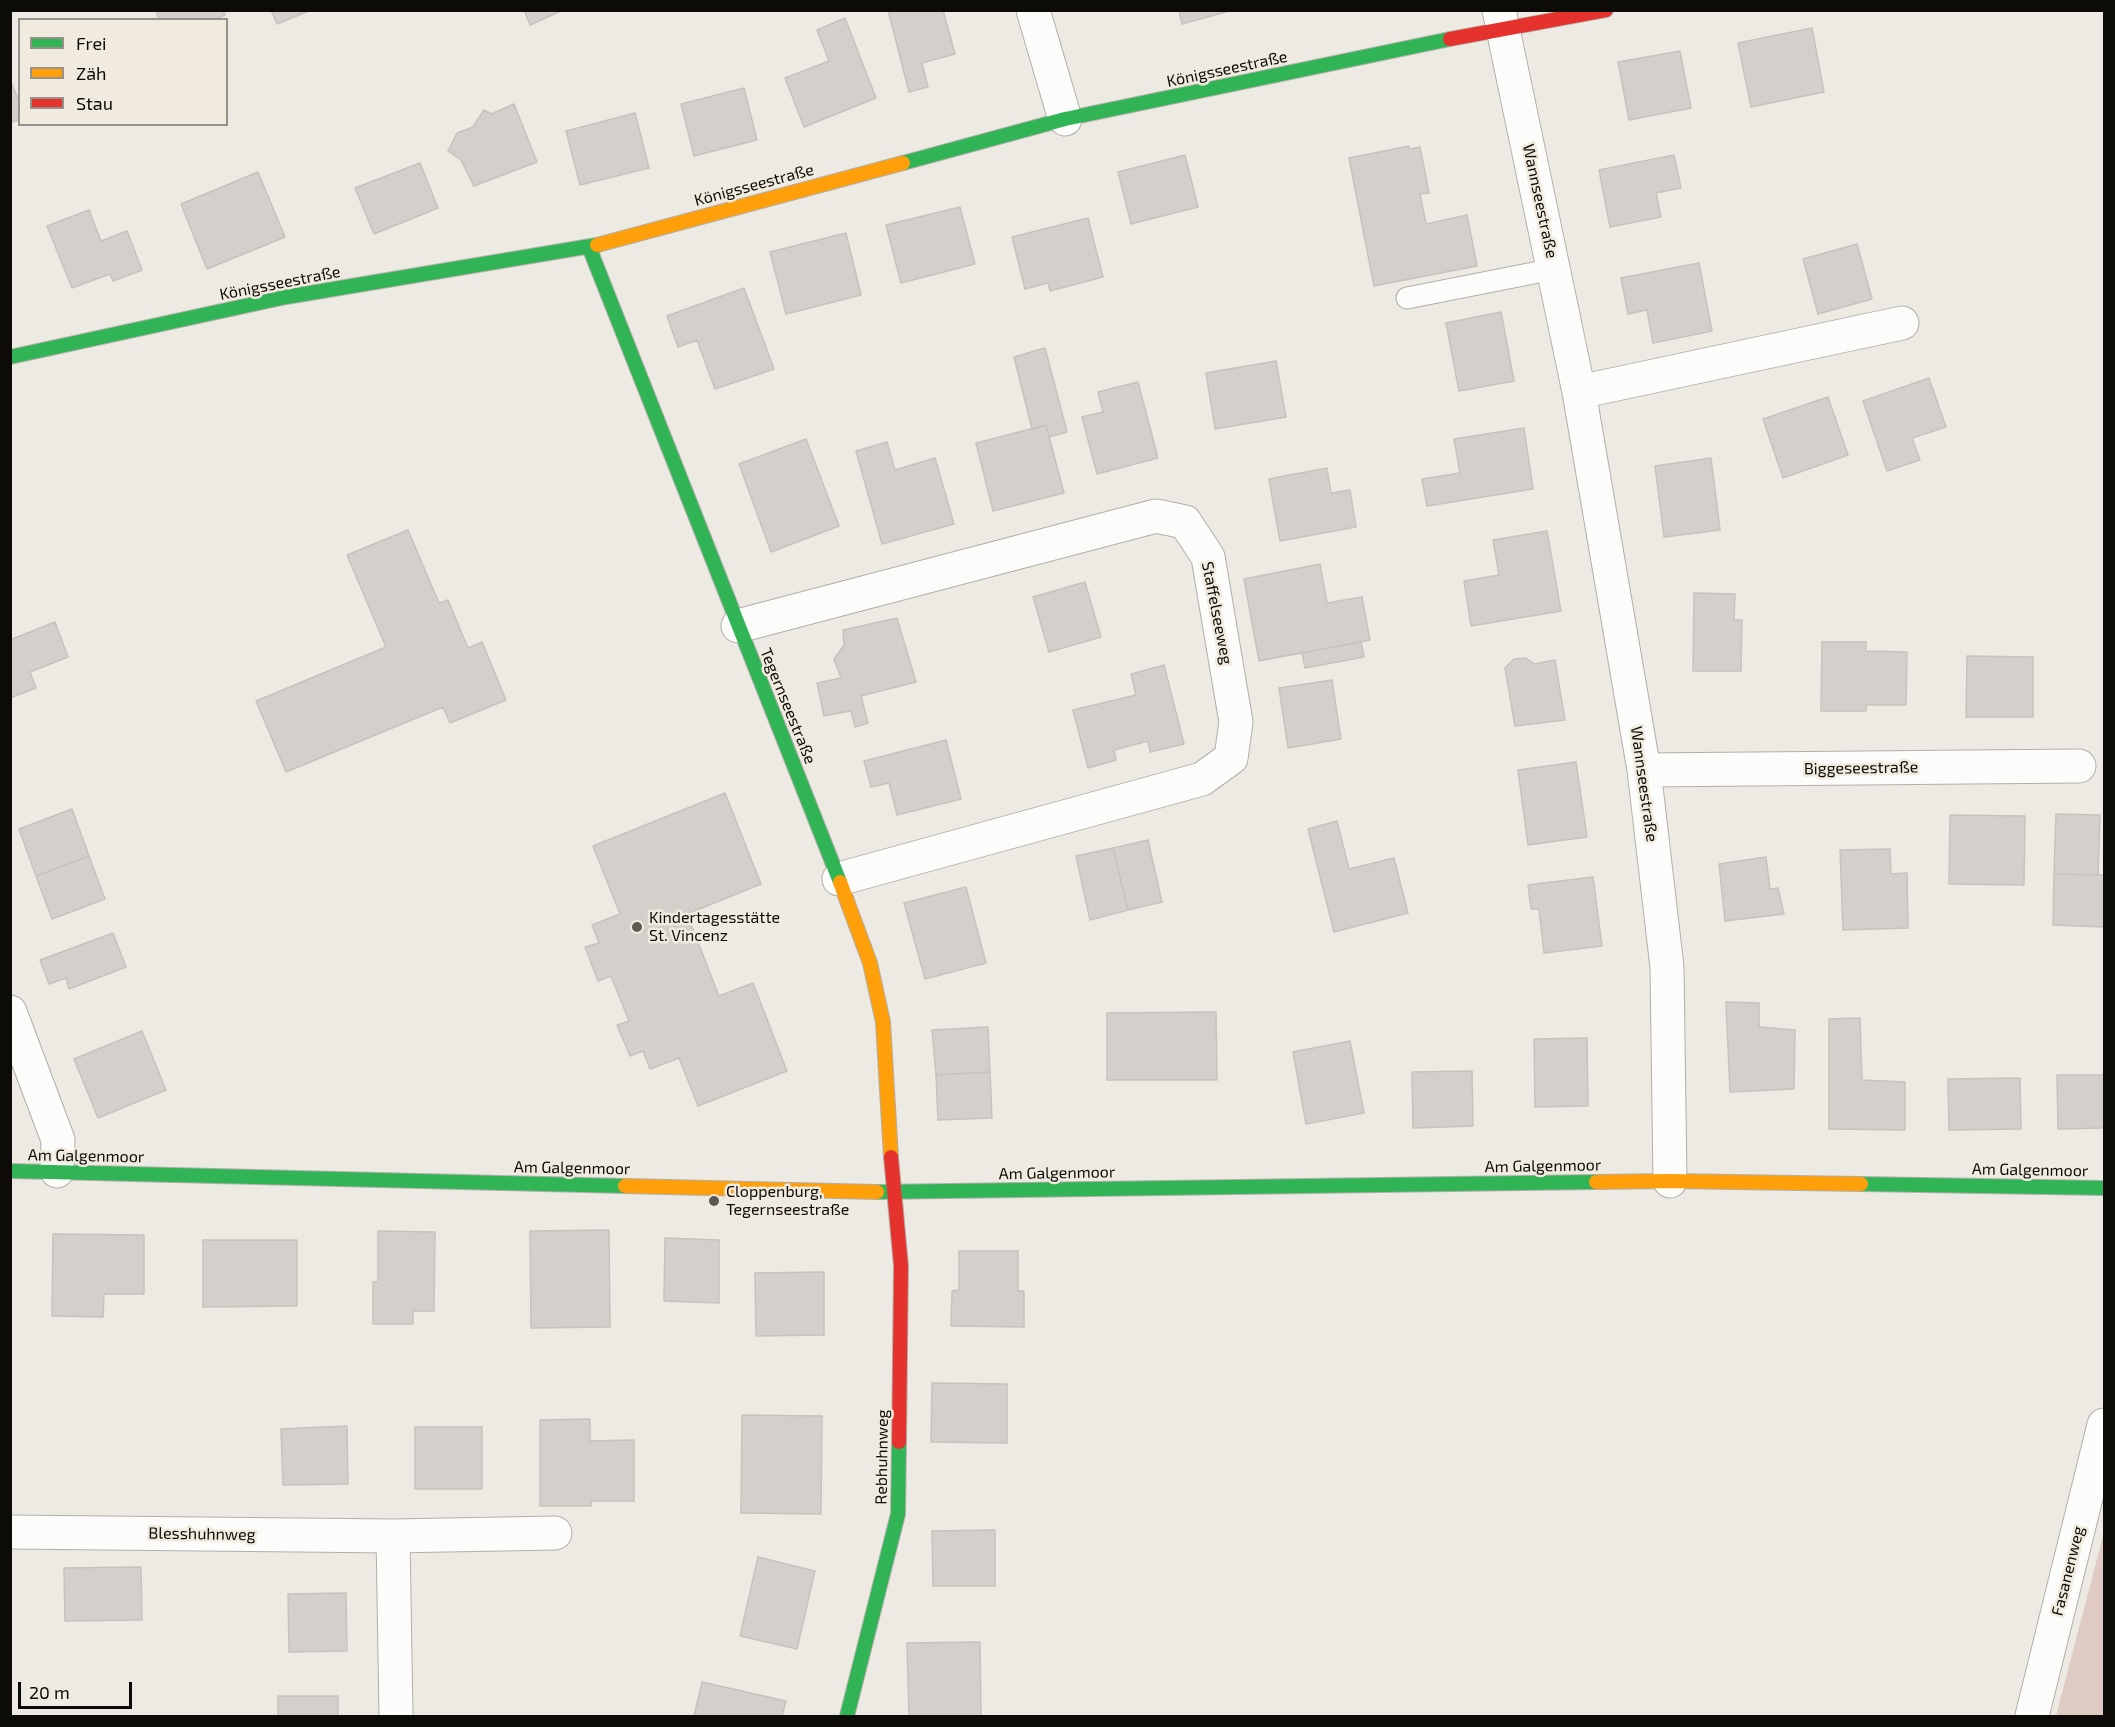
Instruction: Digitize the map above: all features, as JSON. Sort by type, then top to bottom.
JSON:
[{"type":"street","points":[[1033,10],[1065,119]]},
{"type":"street","name":"Königsseestraße","points":[[13,350],[286,297],[590,247],[1065,119],[1501,19],[1606,10]]},
{"type":"street","name":"Wannseestraße","points":[[1501,19],[1579,392],[1644,770],[1667,967],[1670,1180]]},
{"type":"street","name":"Tegernseestraße","points":[[590,247],[870,963],[883,1022],[893,1192]]},
{"type":"street","points":[[1579,392],[1902,323]]},
{"type":"street","name":"Staffelseeweg","points":[[738,626],[1156,516],[1185,522],[1208,557],[1236,722],[1231,758],[1202,779],[839,879]]},
{"type":"street","name":"Biggeseestraße","points":[[1644,770],[2079,766]]},
{"type":"street","points":[[10,1012],[58,1140],[57,1171]]},
{"type":"street","name":"Am Galgenmoor","points":[[10,1171],[893,1192],[1670,1180],[2104,1188]]},
{"type":"street","name":"Rebhuhnweg","points":[[847,1716],[897,1514],[901,1266],[893,1192]]},
{"type":"street","name":"Fasanenweg","points":[[2032,1716],[2104,1425]]},
{"type":"street","name":"Blesshuhnweg","points":[[10,1532],[393,1536],[555,1533]]},
{"type":"street","points":[[393,1536],[396,1716]]},
{"type":"lane","points":[[1407,298],[1554,269]]},
{"type":"shaded area","points":[[2104,1532],[2104,1716],[2056,1716]]},
{"type":"building","points":[[156,10],[223,10],[225,15],[218,18],[158,18]]},
{"type":"building","points":[[271,10],[311,10],[277,24]]},
{"type":"building","points":[[524,10],[563,10],[530,25]]},
{"type":"building","points":[[888,10],[943,10],[955,54],[922,63],[928,87],[909,92]]},
{"type":"building","points":[[1179,10],[1233,10],[1182,24]]},
{"type":"building","points":[[845,18],[876,98],[804,127],[785,78],[829,61],[817,30]]},
{"type":"building","points":[[1812,28],[1824,92],[1751,107],[1738,43]]},
{"type":"building","points":[[1680,51],[1691,108],[1629,120],[1618,62]]},
{"type":"building","points":[[10,80],[18,98],[18,120],[10,123]]},
{"type":"building","points":[[744,88],[757,140],[694,156],[681,104]]},
{"type":"building","points":[[514,104],[537,162],[474,186],[461,160],[448,151],[457,133],[473,127],[484,110],[491,114]]},
{"type":"building","points":[[635,113],[649,168],[580,185],[566,131]]},
{"type":"building","points":[[1409,146],[1409,149],[1420,147],[1429,193],[1420,194],[1426,224],[1467,215],[1477,266],[1374,286],[1349,158]]},
{"type":"building","points":[[1185,155],[1198,207],[1131,224],[1118,172]]},
{"type":"building","points":[[1674,155],[1681,188],[1656,193],[1661,217],[1610,227],[1599,170]]},
{"type":"building","points":[[420,163],[438,208],[374,234],[355,188]]},
{"type":"building","points":[[258,172],[285,237],[207,269],[181,204]]},
{"type":"building","points":[[960,207],[975,264],[901,283],[886,225]]},
{"type":"building","points":[[89,210],[101,241],[127,231],[142,270],[113,281],[110,274],[72,288],[47,226]]},
{"type":"building","points":[[1088,218],[1103,277],[1050,291],[1048,283],[1025,289],[1012,237]]},
{"type":"building","points":[[846,233],[861,295],[786,314],[770,252]]},
{"type":"building","points":[[1857,244],[1872,299],[1818,314],[1803,259]]},
{"type":"building","points":[[1699,263],[1712,331],[1653,343],[1647,310],[1628,314],[1621,278]]},
{"type":"building","points":[[744,288],[774,369],[715,389],[697,340],[678,347],[667,316]]},
{"type":"building","points":[[1501,312],[1514,381],[1459,391],[1446,323]]},
{"type":"building","points":[[1045,348],[1067,432],[1049,437],[1046,425],[1032,429],[1014,357]]},
{"type":"building","points":[[1276,361],[1286,417],[1215,429],[1206,373]]},
{"type":"building","points":[[1929,378],[1946,427],[1912,438],[1920,460],[1887,471],[1863,401]]},
{"type":"building","points":[[1138,382],[1158,458],[1097,474],[1082,417],[1103,412],[1098,392]]},
{"type":"building","points":[[1828,397],[1848,455],[1783,478],[1763,419]]},
{"type":"building","points":[[1046,425],[1064,493],[993,511],[976,443]]},
{"type":"building","points":[[1524,428],[1533,489],[1427,506],[1422,479],[1460,473],[1454,439]]},
{"type":"building","points":[[806,439],[839,526],[771,552],[739,464]]},
{"type":"building","points":[[887,442],[895,470],[935,458],[954,524],[882,544],[856,451]]},
{"type":"building","points":[[1711,458],[1720,530],[1664,537],[1655,466]]},
{"type":"building","points":[[1327,468],[1331,493],[1350,490],[1356,527],[1280,541],[1269,479]]},
{"type":"building","points":[[408,530],[439,603],[448,600],[468,648],[482,642],[506,700],[450,723],[443,707],[286,772],[256,701],[386,647],[347,555]]},
{"type":"building","points":[[1547,531],[1561,611],[1471,626],[1464,581],[1499,575],[1493,540]]},
{"type":"building","points":[[1320,564],[1327,603],[1362,597],[1370,640],[1259,661],[1244,579]]},
{"type":"building","points":[[1085,582],[1101,637],[1049,652],[1033,597]]},
{"type":"building","points":[[1694,593],[1735,594],[1734,620],[1742,620],[1741,671],[1693,671]]},
{"type":"building","points":[[897,618],[916,682],[861,696],[868,723],[855,727],[851,711],[824,716],[817,683],[841,678],[834,659],[844,645],[843,630]]},
{"type":"building","points":[[55,622],[68,657],[30,672],[36,688],[10,698],[10,640]]},
{"type":"building","points":[[1361,642],[1364,657],[1305,668],[1302,653]]},
{"type":"building","points":[[1822,642],[1866,642],[1866,651],[1907,652],[1906,705],[1866,705],[1866,711],[1821,711]]},
{"type":"building","points":[[1967,656],[2033,657],[2033,717],[1966,717]]},
{"type":"building","points":[[1526,658],[1534,664],[1555,660],[1565,720],[1515,726],[1505,668],[1514,659]]},
{"type":"building","points":[[1164,665],[1184,744],[1150,752],[1148,741],[1114,750],[1116,760],[1088,768],[1073,710],[1136,695],[1131,674]]},
{"type":"building","points":[[1332,680],[1341,739],[1288,748],[1279,688]]},
{"type":"building","points":[[946,740],[961,799],[897,815],[889,783],[871,787],[864,761]]},
{"type":"building","points":[[1576,762],[1587,837],[1528,845],[1518,770]]},
{"type":"building","points":[[725,793],[761,884],[687,914],[719,996],[753,983],[787,1071],[698,1106],[679,1058],[650,1069],[643,1051],[630,1056],[617,1025],[629,1021],[611,976],[598,981],[585,947],[599,943],[592,925],[620,914],[593,846]]},
{"type":"building","points":[[72,809],[89,856],[36,876],[19,829]]},
{"type":"building","points":[[2056,814],[2100,815],[2098,875],[2054,874]]},
{"type":"building","points":[[1950,815],[2025,816],[2024,885],[1949,884]]},
{"type":"building","points":[[1337,821],[1349,869],[1394,858],[1408,913],[1334,932],[1308,829]]},
{"type":"building","points":[[1148,840],[1162,902],[1128,910],[1113,848]]},
{"type":"building","points":[[1113,848],[1128,910],[1090,920],[1076,856]]},
{"type":"building","points":[[1890,849],[1891,874],[1907,873],[1908,928],[1843,930],[1840,850]]},
{"type":"building","points":[[89,856],[105,899],[52,919],[36,876]]},
{"type":"building","points":[[1766,857],[1770,889],[1778,888],[1784,914],[1725,921],[1719,864]]},
{"type":"building","points":[[2054,874],[2104,875],[2104,927],[2053,925]]},
{"type":"building","points":[[1593,877],[1602,946],[1544,953],[1539,909],[1531,909],[1528,885]]},
{"type":"building","points":[[966,887],[986,963],[925,979],[904,903]]},
{"type":"building","points":[[113,933],[126,967],[69,989],[66,978],[49,984],[40,960]]},
{"type":"building","points":[[1726,1002],[1759,1003],[1759,1027],[1795,1030],[1794,1089],[1730,1092]]},
{"type":"building","points":[[1216,1012],[1217,1080],[1107,1080],[1107,1013]]},
{"type":"building","points":[[1860,1018],[1862,1080],[1905,1082],[1905,1130],[1829,1129],[1829,1019]]},
{"type":"building","points":[[988,1027],[990,1072],[936,1075],[932,1030]]},
{"type":"building","points":[[142,1031],[166,1090],[98,1118],[74,1059]]},
{"type":"building","points":[[1587,1038],[1588,1106],[1535,1107],[1534,1039]]},
{"type":"building","points":[[1350,1041],[1364,1113],[1306,1124],[1293,1052]]},
{"type":"building","points":[[1472,1071],[1473,1126],[1413,1128],[1412,1072]]},
{"type":"building","points":[[990,1072],[992,1118],[938,1120],[936,1075]]},
{"type":"building","points":[[2057,1075],[2104,1075],[2104,1128],[2058,1129]]},
{"type":"building","points":[[2020,1078],[2021,1129],[1949,1130],[1948,1079]]},
{"type":"building","points":[[609,1230],[610,1327],[531,1328],[530,1231]]},
{"type":"building","points":[[378,1231],[435,1232],[434,1311],[413,1311],[413,1324],[373,1324],[373,1282],[378,1282]]},
{"type":"building","points":[[53,1234],[144,1235],[144,1294],[104,1294],[103,1317],[52,1316]]},
{"type":"building","points":[[665,1238],[719,1240],[719,1303],[664,1301]]},
{"type":"building","points":[[203,1240],[297,1240],[297,1306],[203,1307]]},
{"type":"building","points":[[959,1251],[1018,1251],[1018,1291],[1024,1291],[1024,1327],[951,1326],[952,1291],[959,1290]]},
{"type":"building","points":[[824,1272],[824,1335],[756,1336],[755,1273]]},
{"type":"building","points":[[932,1383],[1007,1384],[1007,1443],[931,1442]]},
{"type":"building","points":[[742,1415],[822,1416],[821,1514],[741,1513]]},
{"type":"building","points":[[590,1419],[590,1441],[634,1440],[634,1501],[591,1501],[591,1506],[540,1506],[540,1420]]},
{"type":"building","points":[[347,1426],[348,1484],[283,1485],[281,1429]]},
{"type":"building","points":[[415,1427],[482,1427],[482,1489],[415,1489]]},
{"type":"building","points":[[995,1530],[995,1586],[933,1586],[932,1531]]},
{"type":"building","points":[[758,1557],[815,1571],[797,1649],[740,1636]]},
{"type":"building","points":[[141,1567],[142,1620],[65,1621],[64,1568]]},
{"type":"building","points":[[346,1593],[347,1651],[289,1652],[288,1594]]},
{"type":"building","points":[[980,1642],[981,1716],[909,1716],[907,1643]]},
{"type":"building","points":[[702,1682],[786,1701],[782,1716],[694,1716]]},
{"type":"building","points":[[278,1696],[338,1696],[338,1716],[278,1716]]},
{"type":"traffic: fast","points":[[903,163],[1065,119],[1450,39]]},
{"type":"traffic: fast","points":[[10,357],[286,297],[597,245]]},
{"type":"traffic: fast","points":[[589,247],[840,882]]},
{"type":"traffic: fast","points":[[10,1171],[625,1186]]},
{"type":"traffic: fast","points":[[877,1192],[1596,1182]]},
{"type":"traffic: fast","points":[[1861,1184],[2104,1188]]},
{"type":"traffic: fast","points":[[847,1716],[898,1514],[899,1442]]},
{"type":"traffic: slow","points":[[597,245],[903,163]]},
{"type":"traffic: slow","points":[[840,882],[870,963],[883,1022],[891,1157]]},
{"type":"traffic: slow","points":[[1596,1182],[1861,1184]]},
{"type":"traffic: slow","points":[[625,1186],[877,1192]]},
{"type":"traffic: jam","points":[[1450,39],[1606,10]]},
{"type":"traffic: jam","points":[[891,1157],[901,1266],[899,1442]]},
{"type":"place","name":"Kindertagesstätte St. Vincenz","points":[[637,927]]},
{"type":"place","name":"Cloppenburg, Tegernseestraße","points":[[714,1201]]}]
